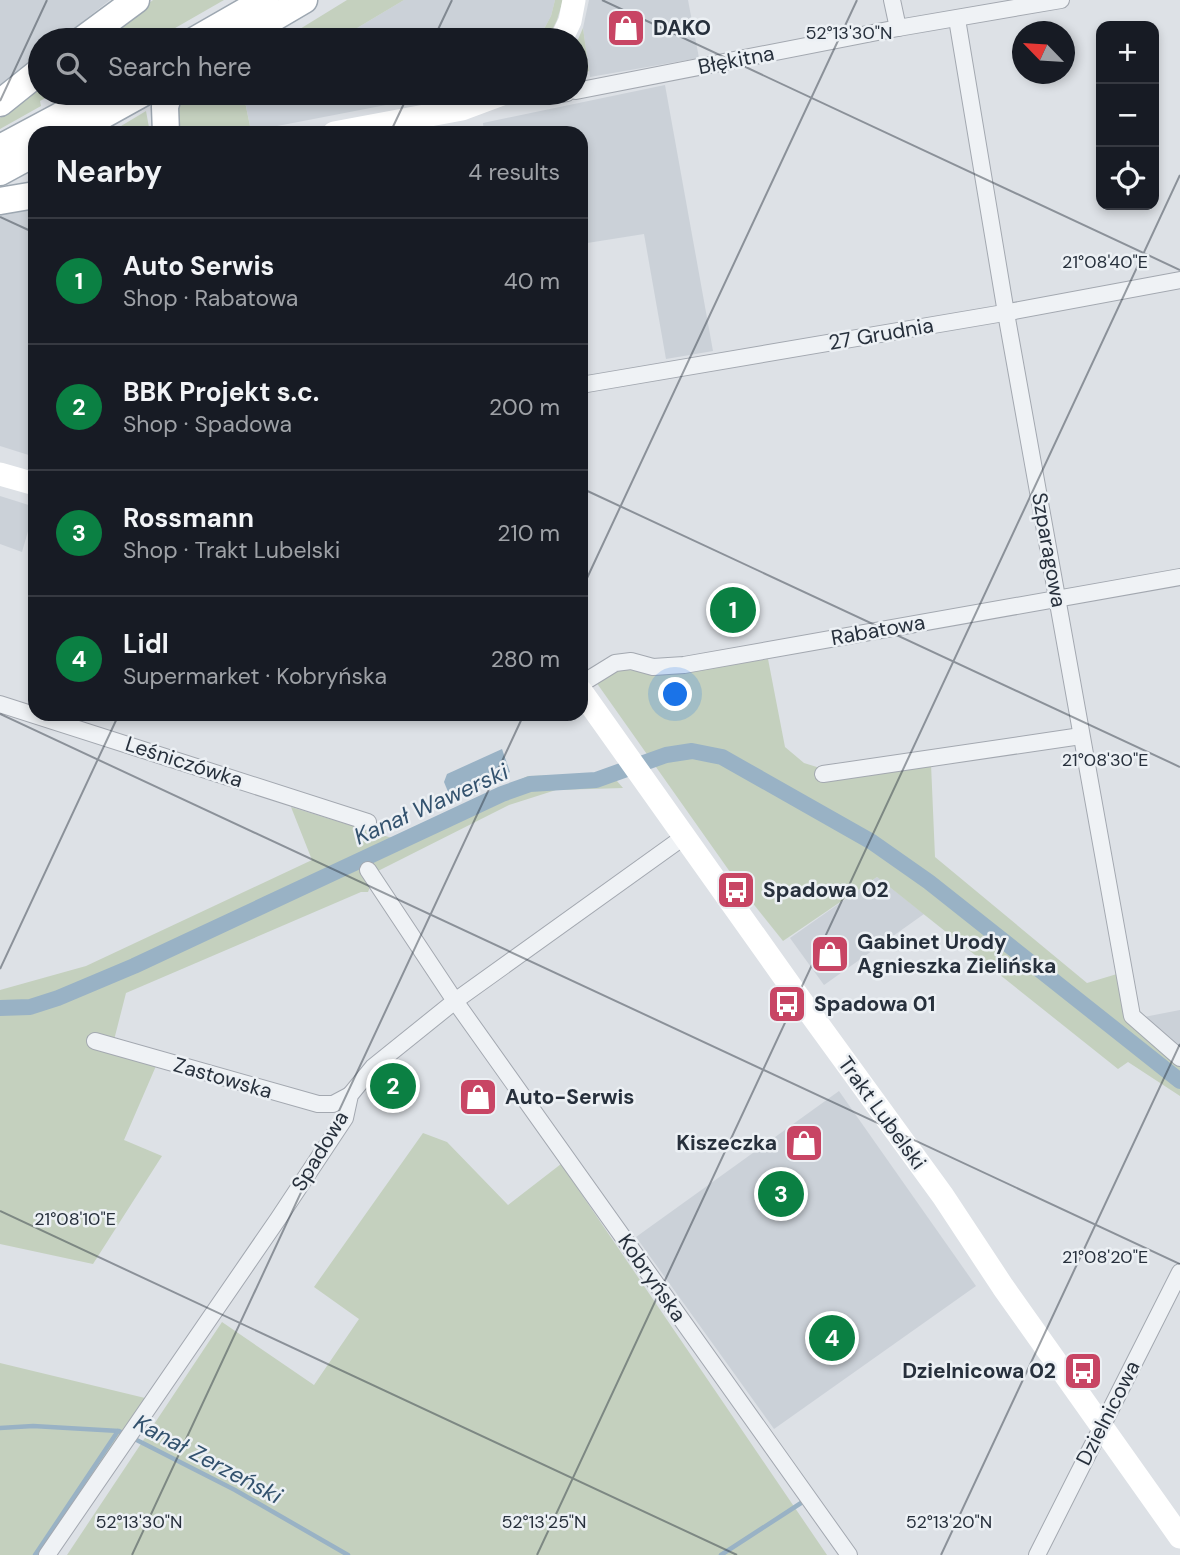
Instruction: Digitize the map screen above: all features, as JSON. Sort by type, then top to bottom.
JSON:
[{"type":"main road","points":[[98,28],[136,0]]},
{"type":"main road","points":[[216,28],[265,0]]},
{"type":"main road","points":[[256,28],[304,0]]},
{"type":"main road","points":[[0,103],[28,81]]},
{"type":"main road","points":[[41,126],[81,105]]},
{"type":"main road","points":[[84,126],[121,105]]},
{"type":"main road","points":[[166,105],[166,126]]},
{"type":"main road","points":[[0,148],[28,133]]},
{"type":"main road","points":[[0,172],[28,157]]},
{"type":"main road","points":[[0,201],[28,196]]},
{"type":"street","points":[[567,28],[574,0]]},
{"type":"street","points":[[892,0],[898,28]]},
{"type":"street","name":"Błękitna","points":[[588,89],[898,28],[1061,0]]},
{"type":"street","name":"Szparagowa","points":[[957,19],[1006,313],[1132,1016],[1180,1058]]},
{"type":"street","points":[[371,126],[472,105]]},
{"type":"street","name":"27 Grudnia","points":[[588,384],[1006,313],[1180,280]]},
{"type":"street","points":[[0,474],[28,482]]},
{"type":"street","name":"Rabatowa","points":[[588,680],[615,663],[631,661],[653,667],[684,665],[1180,577]]},
{"type":"street","name":"Trakt Lubelski","points":[[588,701],[943,1196],[1003,1287],[1180,1537]]},
{"type":"street","name":"Leśniczówka","points":[[0,704],[28,713]]},
{"type":"street","name":"Leśniczówka","points":[[53,721],[368,822]]},
{"type":"street","points":[[823,774],[1081,736]]},
{"type":"street","name":"Spadowa","points":[[47,1555],[338,1129],[345,1118],[350,1095],[373,1067],[455,1001],[685,836]]},
{"type":"street","points":[[368,870],[455,1001]]},
{"type":"street","name":"Kobryńska","points":[[455,1001],[849,1555]]},
{"type":"street","name":"Zastowska","points":[[95,1041],[318,1104],[333,1104],[350,1095]]},
{"type":"street","name":"Dzielnicowa","points":[[1037,1555],[1180,1272]]},
{"type":"shaded area","points":[[0,0],[110,0],[74,28],[28,28],[28,65],[0,89]]},
{"type":"shaded area","points":[[404,0],[555,0],[544,28],[357,28]]},
{"type":"shaded area","points":[[589,0],[688,0],[699,58],[590,77],[588,28],[583,28]]},
{"type":"shaded area","points":[[665,85],[713,351],[666,359],[644,234],[588,243],[588,126],[483,126],[483,123],[569,105],[588,105],[588,101]]},
{"type":"shaded area","points":[[246,105],[386,105],[277,126],[250,126]]},
{"type":"shaded area","points":[[28,210],[28,455],[0,446],[0,215]]},
{"type":"shaded area","points":[[0,496],[28,505],[28,531],[22,552],[0,544]]},
{"type":"shaded area","points":[[877,877],[924,914],[824,985],[790,938]]},
{"type":"shaded area","points":[[1180,1010],[1180,1048],[1144,1017]]},
{"type":"shaded area","points":[[839,1091],[976,1286],[774,1429],[636,1237]]},
{"type":"green space","points":[[153,0],[224,0],[175,28],[117,28]]},
{"type":"green space","points":[[347,0],[404,0],[357,28],[302,28]]},
{"type":"green space","points":[[555,0],[563,0],[553,28],[544,28]]},
{"type":"green space","points":[[28,96],[28,105],[41,105],[0,129],[0,118]]},
{"type":"green space","points":[[246,105],[250,126],[180,126],[180,106]]},
{"type":"green space","points":[[146,111],[149,126],[121,126]]},
{"type":"green space","points":[[768,659],[785,747],[804,763],[820,768],[931,764],[935,857],[1087,983],[1117,974],[1122,1004],[1180,1065],[1180,1096],[1128,1062],[1118,1069],[877,877],[783,941],[747,896],[596,682],[614,669],[691,669]]},
{"type":"green space","points":[[611,774],[623,788],[556,790],[509,805],[376,872],[368,892],[361,892],[126,993],[114,1040],[156,1066],[124,1140],[162,1156],[93,1264],[0,1244],[0,990],[86,966],[312,860],[291,807],[392,838],[528,776]]},
{"type":"green space","points":[[423,1133],[447,1142],[508,1205],[561,1164],[827,1555],[67,1555],[222,1322],[314,1385],[359,1319],[314,1287]]},
{"type":"green space","points":[[0,1363],[145,1398],[40,1555],[0,1555]]},
{"type":"water","points":[[502,749],[510,772],[451,799],[444,782],[447,774]]},
{"type":"waterway","name":"Kanał Wawerski","points":[[0,1008],[30,1007],[134,966],[502,794],[530,784],[596,780],[666,755],[692,751],[722,757],[872,842],[929,882],[1180,1081]]},
{"type":"waterway","name":"Kanał Zerzeński","points":[[0,1428],[33,1426],[119,1431],[235,1490],[348,1555]]},
{"type":"waterway","points":[[35,1555],[118,1431]]},
{"type":"waterway","points":[[721,1555],[801,1503]]},
{"type":"place","name":"DAKO","points":[[626,28]]},
{"type":"place","name":"Auto Serwis","points":[[733,610]]},
{"type":"place","name":"Spadowa 02","points":[[736,890]]},
{"type":"place","name":"Gabinet Urody Agnieszka Zielińska","points":[[830,954]]},
{"type":"place","name":"Spadowa 01","points":[[787,1004]]},
{"type":"place","name":"BBK Projekt s.c.","points":[[393,1086]]},
{"type":"place","name":"Auto-Serwis","points":[[478,1097]]},
{"type":"place","name":"Kiszeczka","points":[[804,1143]]},
{"type":"place","name":"Rossmann","points":[[781,1194]]},
{"type":"place","name":"Lidl","points":[[832,1338]]},
{"type":"place","name":"Dzielnicowa 02","points":[[1083,1371]]}]
